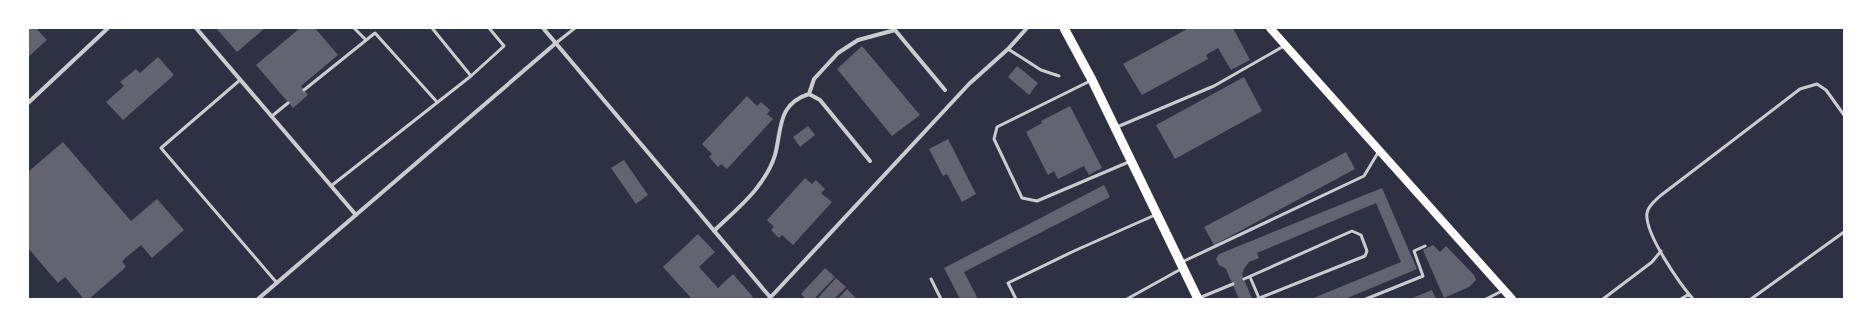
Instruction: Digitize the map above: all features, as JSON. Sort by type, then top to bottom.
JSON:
[{"type":"main road","points":[[1064,28],[1092,80],[1198,299]]},
{"type":"main road","points":[[1270,28],[1512,299]]},
{"type":"street","points":[[28,103],[108,28]]},
{"type":"street","points":[[196,28],[356,215]]},
{"type":"street","points":[[543,28],[770,298],[969,84],[1008,49],[1027,28]]},
{"type":"street","points":[[809,94],[814,79],[838,53],[858,40],[895,30],[945,90]]},
{"type":"street","points":[[258,299],[556,43]]},
{"type":"street","points":[[714,231],[759,186],[774,156],[780,127],[787,107],[799,97],[809,94],[820,100],[870,161]]},
{"type":"lane","points":[[354,28],[366,40]]},
{"type":"lane","points":[[432,28],[471,76]]},
{"type":"lane","points":[[331,186],[471,76],[504,46],[489,28]]},
{"type":"lane","points":[[556,43],[575,28]]},
{"type":"lane","points":[[304,90],[374,33],[437,102]]},
{"type":"lane","points":[[1115,128],[1214,86],[1286,46]]},
{"type":"lane","points":[[1008,49],[1041,70],[1059,76]]},
{"type":"lane","points":[[240,80],[161,148],[277,283]]},
{"type":"lane","points":[[1092,80],[997,127],[994,139],[1022,198],[1037,201],[1131,161]]},
{"type":"lane","points":[[1694,299],[1689,294],[1650,232],[1647,213],[1650,207],[1660,196],[1800,89],[1817,84],[1826,90],[1844,115]]},
{"type":"lane","points":[[272,116],[288,103]]},
{"type":"lane","points":[[1127,299],[1182,265],[1364,176],[1379,150]]},
{"type":"lane","points":[[1016,299],[1008,283],[1074,251],[1157,214]]},
{"type":"lane","points":[[1244,279],[1352,231],[1361,235],[1367,251],[1365,256],[1258,299],[1250,277]]},
{"type":"lane","points":[[1751,299],[1844,232]]},
{"type":"lane","points":[[1366,299],[1423,276],[1414,251],[1425,246]]},
{"type":"lane","points":[[1603,299],[1652,262],[1661,251]]},
{"type":"lane","points":[[931,279],[941,299]]},
{"type":"lane","points":[[1198,299],[1232,284]]},
{"type":"lane","points":[[1486,299],[1504,290]]},
{"type":"lane","points":[[1680,299],[1689,294]]},
{"type":"building","points":[[28,28],[36,28],[47,40],[28,57]]},
{"type":"building","points":[[216,28],[265,28],[237,52]]},
{"type":"building","points":[[300,28],[315,28],[338,55],[301,86],[308,95],[293,108],[256,65]]},
{"type":"building","points":[[1189,28],[1233,28],[1250,60],[1231,70],[1218,48],[1206,55],[1208,59],[1142,95],[1123,64]]},
{"type":"building","points":[[862,46],[920,115],[892,136],[837,69]]},
{"type":"building","points":[[158,57],[174,75],[123,120],[106,102],[124,86],[120,82],[136,69],[140,73]]},
{"type":"building","points":[[1017,66],[1038,83],[1029,95],[1008,77]]},
{"type":"building","points":[[1244,77],[1262,111],[1175,159],[1156,125]]},
{"type":"building","points":[[747,96],[757,106],[761,102],[770,110],[767,114],[773,119],[727,169],[721,164],[718,167],[709,157],[712,154],[702,144]]},
{"type":"building","points":[[1070,106],[1102,168],[1089,175],[1084,166],[1058,179],[1054,171],[1048,175],[1026,132],[1042,123],[1041,121]]},
{"type":"building","points":[[808,126],[815,135],[800,147],[793,137]]},
{"type":"building","points":[[948,139],[976,194],[962,202],[947,174],[943,176],[929,149]]},
{"type":"building","points":[[63,142],[131,221],[157,199],[184,230],[152,258],[141,245],[122,261],[126,267],[89,299],[84,299],[65,277],[58,283],[28,248],[28,172]]},
{"type":"building","points":[[1346,152],[1355,169],[1214,245],[1204,227]]},
{"type":"building","points":[[624,160],[648,195],[636,204],[611,168]]},
{"type":"building","points":[[805,178],[812,184],[816,180],[825,189],[821,193],[832,202],[793,245],[782,235],[779,238],[771,230],[774,227],[767,220]]},
{"type":"building","points":[[1104,185],[1110,197],[964,272],[978,299],[960,299],[944,268]]},
{"type":"building","points":[[1382,188],[1417,269],[1345,299],[1311,299],[1401,262],[1376,203],[1257,253],[1259,258],[1249,262],[1242,274],[1252,299],[1239,299],[1226,269],[1219,265],[1216,259],[1219,254]]},
{"type":"building","points":[[698,234],[715,252],[699,267],[718,288],[733,274],[753,297],[751,299],[692,299],[663,267]]},
{"type":"building","points":[[1433,245],[1440,252],[1446,246],[1474,275],[1476,280],[1469,287],[1444,298],[1423,250]]},
{"type":"building","points":[[825,268],[835,277],[814,299],[806,299],[801,294]]},
{"type":"building","points":[[836,278],[846,287],[834,299],[817,299]]},
{"type":"building","points":[[847,289],[856,298],[838,299]]},
{"type":"building","points":[[1432,290],[1436,299],[1410,299]]}]
